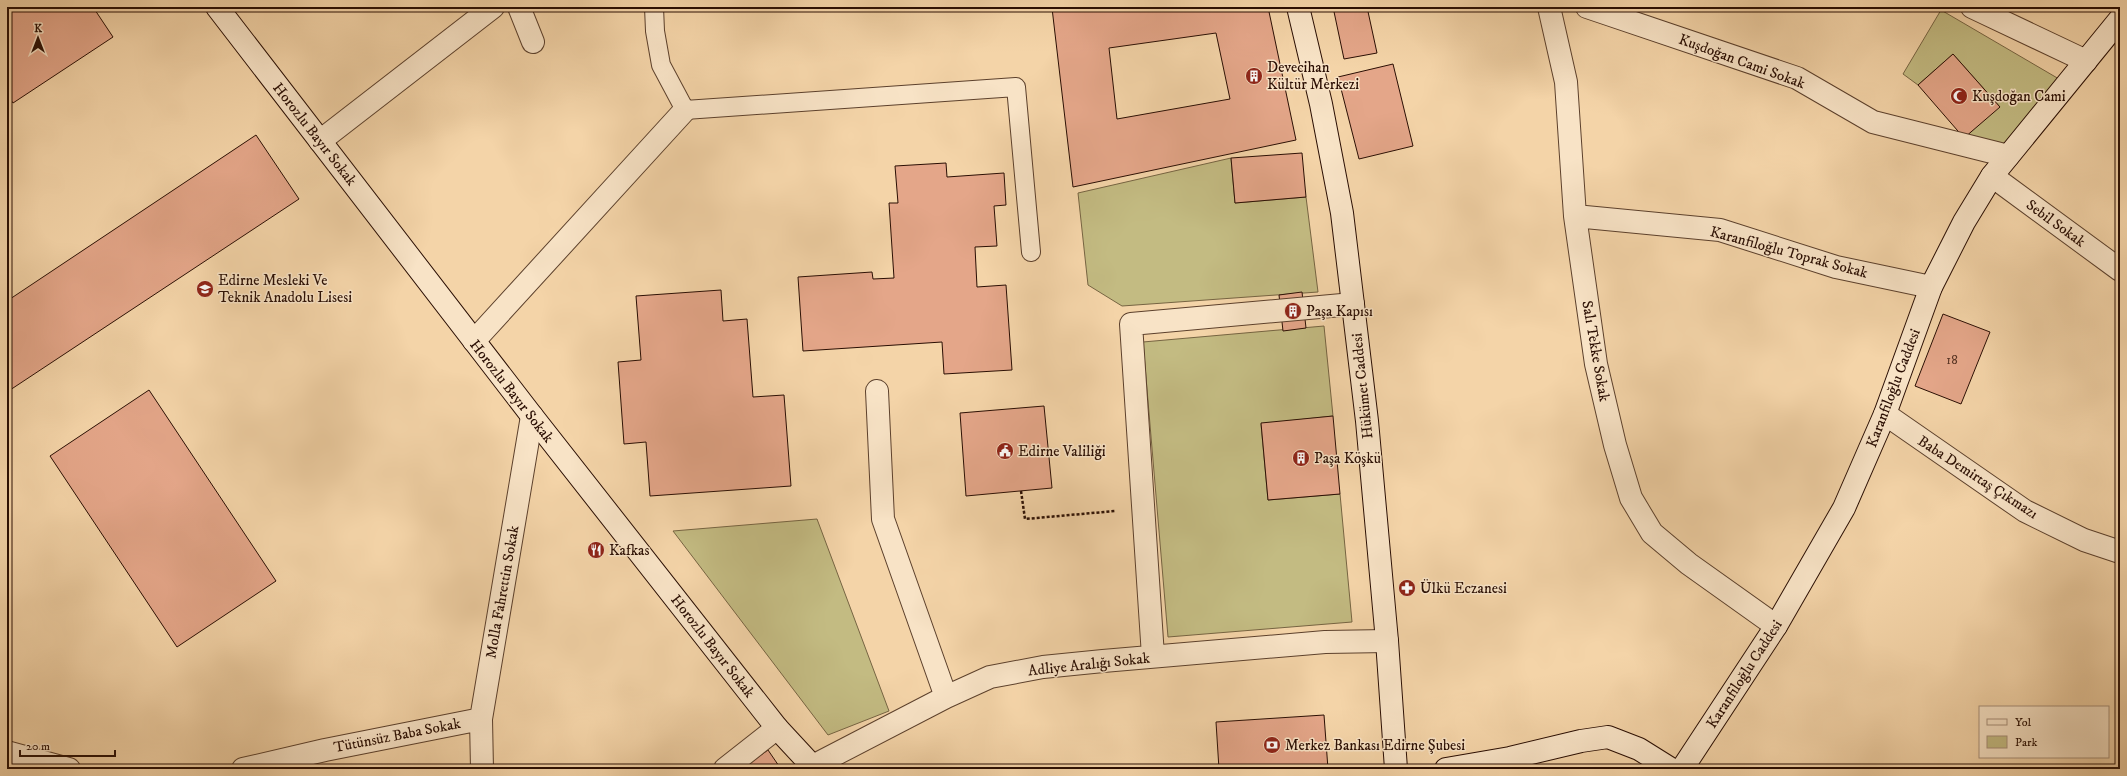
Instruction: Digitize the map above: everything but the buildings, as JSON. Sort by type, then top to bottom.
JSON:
[{"type":"street","name":"Horozlu Bayır Sokak","points":[[217,7],[532,416],[777,728],[814,768]]},
{"type":"street","points":[[320,141],[493,7]]},
{"type":"street","points":[[519,7],[533,42]]},
{"type":"street","name":"Hükümet Caddesi","points":[[1298,7],[1321,104],[1342,213],[1367,421],[1387,641],[1396,769]]},
{"type":"street","name":"Salı Tekke Sokak","points":[[1549,7],[1566,82],[1575,216],[1596,364],[1615,445],[1631,498],[1652,533],[1689,564],[1776,626]]},
{"type":"street","name":"Kuşdoğan Cami Sokak","points":[[1587,7],[1797,78],[1873,122],[2008,156]]},
{"type":"street","points":[[1972,7],[2086,60]]},
{"type":"street","name":"Karanfiloğlu Caddesi","points":[[1682,769],[1776,626],[1844,508],[1885,414],[1931,287],[1964,222],[1992,176],[2120,18]]},
{"type":"street","points":[[474,341],[685,110]]},
{"type":"street","name":"Sebil Sokak","points":[[1992,176],[2120,270]]},
{"type":"street","name":"Karanfiloğlu Toprak Sokak","points":[[1575,216],[1720,230],[1836,267],[1931,287]]},
{"type":"street","points":[[1153,656],[1131,324],[1353,304]]},
{"type":"street","points":[[877,392],[883,519],[946,696]]},
{"type":"street","name":"Baba Demirtaş Çıkmazı","points":[[1885,414],[2025,511],[2084,540],[2120,552]]},
{"type":"street","name":"Molla Fahrettin Sokak","points":[[482,769],[481,719],[532,416]]},
{"type":"street","name":"Adliye Aralığı Sokak","points":[[814,768],[946,696],[990,677],[1043,668],[1153,656],[1325,642],[1387,641]]},
{"type":"street","name":"Tütünsüz Baba Sokak","points":[[243,769],[325,750],[481,719]]},
{"type":"street","points":[[725,769],[777,728]]},
{"type":"street","points":[[1446,769],[1510,758],[1581,741],[1608,737],[1639,749],[1671,769]]},
{"type":"street","points":[[7,752],[69,769]]},
{"type":"lane","points":[[654,7],[655,32],[661,65],[685,110],[1016,87],[1031,252]]},
{"type":"path","points":[[1021,491],[1025,519],[1144,508]]},
{"type":"green space","points":[[1941,10],[2059,79],[2007,148],[1964,138],[1999,106],[1953,54],[1918,85],[1903,74]]},
{"type":"green space","points":[[1231,158],[1235,203],[1306,197],[1318,292],[1122,306],[1088,285],[1078,193]]},
{"type":"green space","points":[[1324,326],[1333,416],[1261,424],[1268,500],[1340,494],[1352,622],[1168,637],[1143,342]]},
{"type":"green space","points":[[817,519],[889,711],[828,735],[673,531]]},
{"type":"place","name":"Devecihan Kültür Merkezi","points":[[1254,76]]},
{"type":"place","name":"Kuşdoğan Cami","points":[[1959,96]]},
{"type":"place","name":"Edirne Mesleki Ve Teknik Anadolu Lisesi","points":[[205,289]]},
{"type":"place","name":"Paşa Kapısı","points":[[1293,311]]},
{"type":"place","name":"Edirne Valiliği","points":[[1005,451]]},
{"type":"place","name":"Paşa Köşkü","points":[[1301,458]]},
{"type":"place","name":"Kafkas","points":[[596,550]]},
{"type":"place","name":"Ülkü Eczanesi","points":[[1407,588]]},
{"type":"place","name":"Merkez Bankası Edirne Şubesi","points":[[1272,745]]}]
